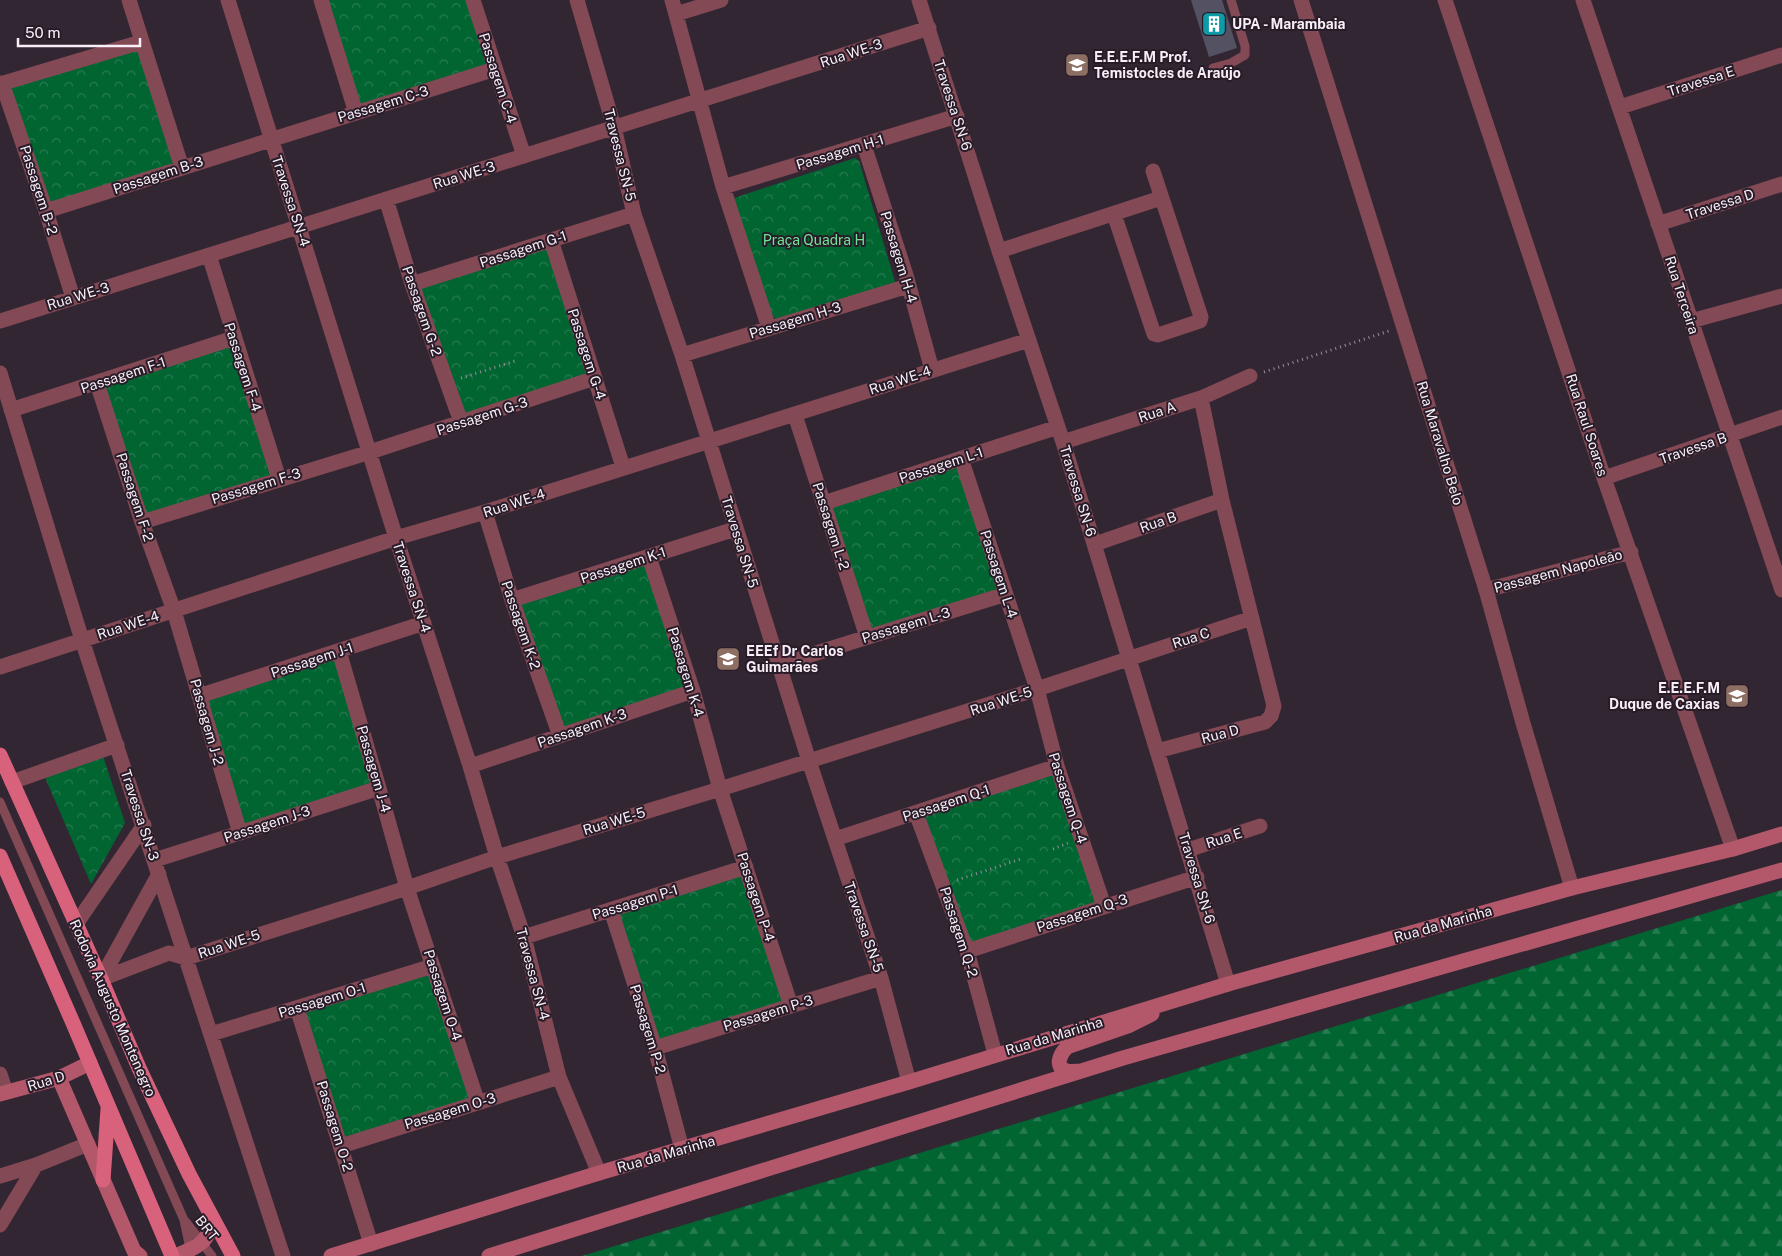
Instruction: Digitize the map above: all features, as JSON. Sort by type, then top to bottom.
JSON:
[{"type":"main road","name":"Rodovia Augusto Montenegro","points":[[0,755],[139,1068],[189,1174],[233,1256]]},
{"type":"main road","name":"Rua da Marinha","points":[[330,1256],[1228,984],[1572,888],[1733,849],[1782,834]]},
{"type":"main road","points":[[0,856],[173,1256],[194,1249],[209,1233],[210,1216]]},
{"type":"main road","points":[[489,1256],[1171,1044],[1782,870]]},
{"type":"main road","points":[[1081,1071],[1066,1071],[1062,1068],[1059,1062],[1061,1053],[1067,1047],[1128,1026],[1191,995]]},
{"type":"main road","name":"Rua D","points":[[3,1093],[59,1078],[90,1063]]},
{"type":"main road","points":[[59,1078],[134,1251],[140,1256]]},
{"type":"main road","points":[[103,1180],[109,1105]]},
{"type":"street","points":[[129,0],[182,168]]},
{"type":"street","name":"Travessa SN-4","points":[[228,0],[396,538],[524,937],[559,1077],[599,1173]]},
{"type":"street","points":[[321,0],[356,113]]},
{"type":"street","name":"Passagem C-4","points":[[473,0],[524,156]]},
{"type":"street","name":"Travessa SN-5","points":[[576,0],[614,127],[634,214],[709,440],[735,529],[809,762],[882,978],[909,1082]]},
{"type":"street","points":[[721,0],[674,7],[723,187],[769,328]]},
{"type":"street","name":"Travessa SN-6","points":[[919,0],[999,251],[1063,442],[1197,877],[1228,984]]},
{"type":"street","name":"Rua Maravalho Belo","points":[[1301,0],[1486,590],[1523,724],[1572,888]]},
{"type":"street","name":"Rua Raul Soares","points":[[1445,0],[1604,478],[1733,849]]},
{"type":"street","name":"Rua Terceira","points":[[1583,0],[1782,590]]},
{"type":"street","name":"Rua WE-3","points":[[0,321],[929,28]]},
{"type":"street","points":[[1,84],[141,42]]},
{"type":"street","name":"Travessa E","points":[[1620,107],[1782,55]]},
{"type":"street","name":"Passagem C-3","points":[[270,139],[495,69]]},
{"type":"street","name":"Passagem B-2","points":[[1,84],[46,211],[73,298]]},
{"type":"street","name":"Passagem H-1","points":[[723,187],[957,116]]},
{"type":"street","name":"Passagem B-3","points":[[46,211],[270,139]]},
{"type":"street","name":"Passagem H-4","points":[[864,145],[932,370]]},
{"type":"street","points":[[1114,214],[1154,334],[1158,335],[1200,321],[1201,317],[1153,171]]},
{"type":"street","name":"Travessa D","points":[[1658,224],[1782,184]]},
{"type":"street","points":[[999,251],[1161,198]]},
{"type":"street","name":"Passagem G-2","points":[[386,199],[412,284],[461,422]]},
{"type":"street","name":"Passagem G-1","points":[[412,284],[634,214]]},
{"type":"street","name":"Passagem G-4","points":[[551,240],[623,467]]},
{"type":"street","name":"Passagem F-4","points":[[208,255],[279,479]]},
{"type":"street","name":"Passagem H-3","points":[[682,356],[908,286]]},
{"type":"street","points":[[1691,320],[1782,296]]},
{"type":"street","name":"Passagem F-1","points":[[12,410],[234,338]]},
{"type":"street","name":"Rua WE-4","points":[[0,668],[396,538],[485,512],[1028,340]]},
{"type":"street","name":"Travessa SN-3","points":[[0,373],[82,640],[144,825],[283,1256]]},
{"type":"street","name":"Rua A","points":[[1063,442],[1201,398],[1250,376]]},
{"type":"street","name":"Passagem G-3","points":[[370,452],[595,378]]},
{"type":"street","name":"Passagem F-2","points":[[97,383],[142,522],[174,610]]},
{"type":"street","points":[[1201,398],[1222,500],[1252,618]]},
{"type":"street","name":"Passagem L-2","points":[[795,414],[867,637]]},
{"type":"street","name":"Travessa B","points":[[1604,478],[1782,417]]},
{"type":"street","name":"Passagem L-1","points":[[824,503],[1058,427]]},
{"type":"street","name":"Passagem F-3","points":[[142,522],[370,452]]},
{"type":"street","name":"Passagem L-4","points":[[961,458],[1037,689]]},
{"type":"street","name":"Rua B","points":[[1095,544],[1222,500]]},
{"type":"street","name":"Passagem K-2","points":[[485,512],[512,600],[560,736]]},
{"type":"street","name":"Passagem K-1","points":[[512,600],[735,529]]},
{"type":"street","name":"Passagem Napoleão","points":[[1486,590],[1631,552]]},
{"type":"street","name":"Passagem K-4","points":[[649,557],[693,691],[720,789]]},
{"type":"street","name":"Passagem L-3","points":[[778,665],[1006,594]]},
{"type":"street","name":"Passagem J-2","points":[[174,610],[240,833]]},
{"type":"street","name":"Rua C","points":[[1130,658],[1252,618]]},
{"type":"street","name":"Rua D","points":[[1157,751],[1265,722],[1271,716],[1274,706],[1252,618]]},
{"type":"street","name":"Passagem J-1","points":[[199,696],[424,623]]},
{"type":"street","name":"Passagem J-4","points":[[339,651],[407,888]]},
{"type":"street","name":"Rua WE-5","points":[[101,979],[169,953],[186,958],[407,888],[497,857],[809,762],[1130,658]]},
{"type":"street","name":"Passagem Q-4","points":[[1037,689],[1056,766],[1104,906]]},
{"type":"street","name":"Passagem K-3","points":[[470,766],[693,691]]},
{"type":"street","points":[[12,782],[117,745]]},
{"type":"street","name":"Passagem Q-1","points":[[835,839],[1056,766]]},
{"type":"street","name":"Passagem J-3","points":[[157,867],[240,833],[379,788]]},
{"type":"street","name":"Passagem P-4","points":[[720,789],[790,1006]]},
{"type":"street","name":"Passagem Q-2","points":[[916,813],[967,951],[995,1054]]},
{"type":"street","points":[[76,924],[144,825]]},
{"type":"street","name":"Rua E","points":[[1188,850],[1260,826]]},
{"type":"street","points":[[101,979],[157,867]]},
{"type":"street","name":"Passagem P-1","points":[[524,937],[746,867]]},
{"type":"street","name":"Passagem Q-3","points":[[967,951],[1197,877]]},
{"type":"street","name":"Passagem O-4","points":[[407,888],[478,1103]]},
{"type":"street","name":"Passagem P-2","points":[[611,910],[655,1048],[682,1149]]},
{"type":"street","name":"Passagem O-1","points":[[211,1034],[433,966]]},
{"type":"street","name":"Passagem P-3","points":[[655,1048],[882,978]]},
{"type":"street","name":"Passagem O-2","points":[[297,1008],[371,1244]]},
{"type":"street","points":[[0,1074],[3,1093]]},
{"type":"street","name":"Passagem O-3","points":[[341,1146],[559,1077]]},
{"type":"street","points":[[0,1176],[36,1165],[88,1144]]},
{"type":"street","points":[[0,1225],[36,1165]]},
{"type":"lane","points":[[1213,68],[1231,63],[1245,55],[1245,46],[1231,0]]},
{"type":"lane","points":[[0,802],[184,1220]]},
{"type":"lane","name":"BRT","points":[[184,1220],[194,1249]]},
{"type":"lane","name":"BRT","points":[[184,1220],[194,1249],[212,1256]]},
{"type":"path","points":[[1250,376],[1404,326]]},
{"type":"path","points":[[461,378],[515,360]]},
{"type":"path","points":[[943,885],[1020,859]]},
{"type":"green space","points":[[321,0],[473,0],[495,69],[356,113]]},
{"type":"green space","points":[[141,42],[182,168],[46,211],[2,83]]},
{"type":"green space","name":"Praça Quadra H","points":[[855,158],[859,161],[896,285],[776,319],[767,311],[731,199]]},
{"type":"green space","points":[[551,240],[595,378],[461,422],[412,284]]},
{"type":"green space","points":[[234,338],[279,479],[142,522],[97,383]]},
{"type":"green space","points":[[961,458],[1006,594],[867,637],[824,503]]},
{"type":"green space","points":[[649,557],[693,691],[560,736],[512,600]]},
{"type":"green space","points":[[339,651],[379,788],[240,833],[199,696]]},
{"type":"green space","points":[[102,753],[125,823],[91,884],[44,775]]},
{"type":"green space","points":[[1057,766],[1104,906],[967,951],[916,813]]},
{"type":"green space","points":[[746,867],[791,1006],[655,1048],[611,910]]},
{"type":"green space","points":[[1782,890],[1782,1256],[582,1256]]},
{"type":"green space","points":[[433,966],[478,1103],[341,1146],[297,1008]]},
{"type":"building","name":"UPA - Marambaia","points":[[1191,0],[1222,0],[1237,48],[1209,57]]},
{"type":"place","name":"UPA - Marambaia","points":[[1214,24]]},
{"type":"place","name":"E.E.E.F.M Prof. Temistocles de Araújo","points":[[1077,65]]},
{"type":"place","name":"EEEf Dr Carlos Guimarães","points":[[728,659]]},
{"type":"place","name":"E.E.E.F.M Duque de Caxias","points":[[1737,696]]}]
